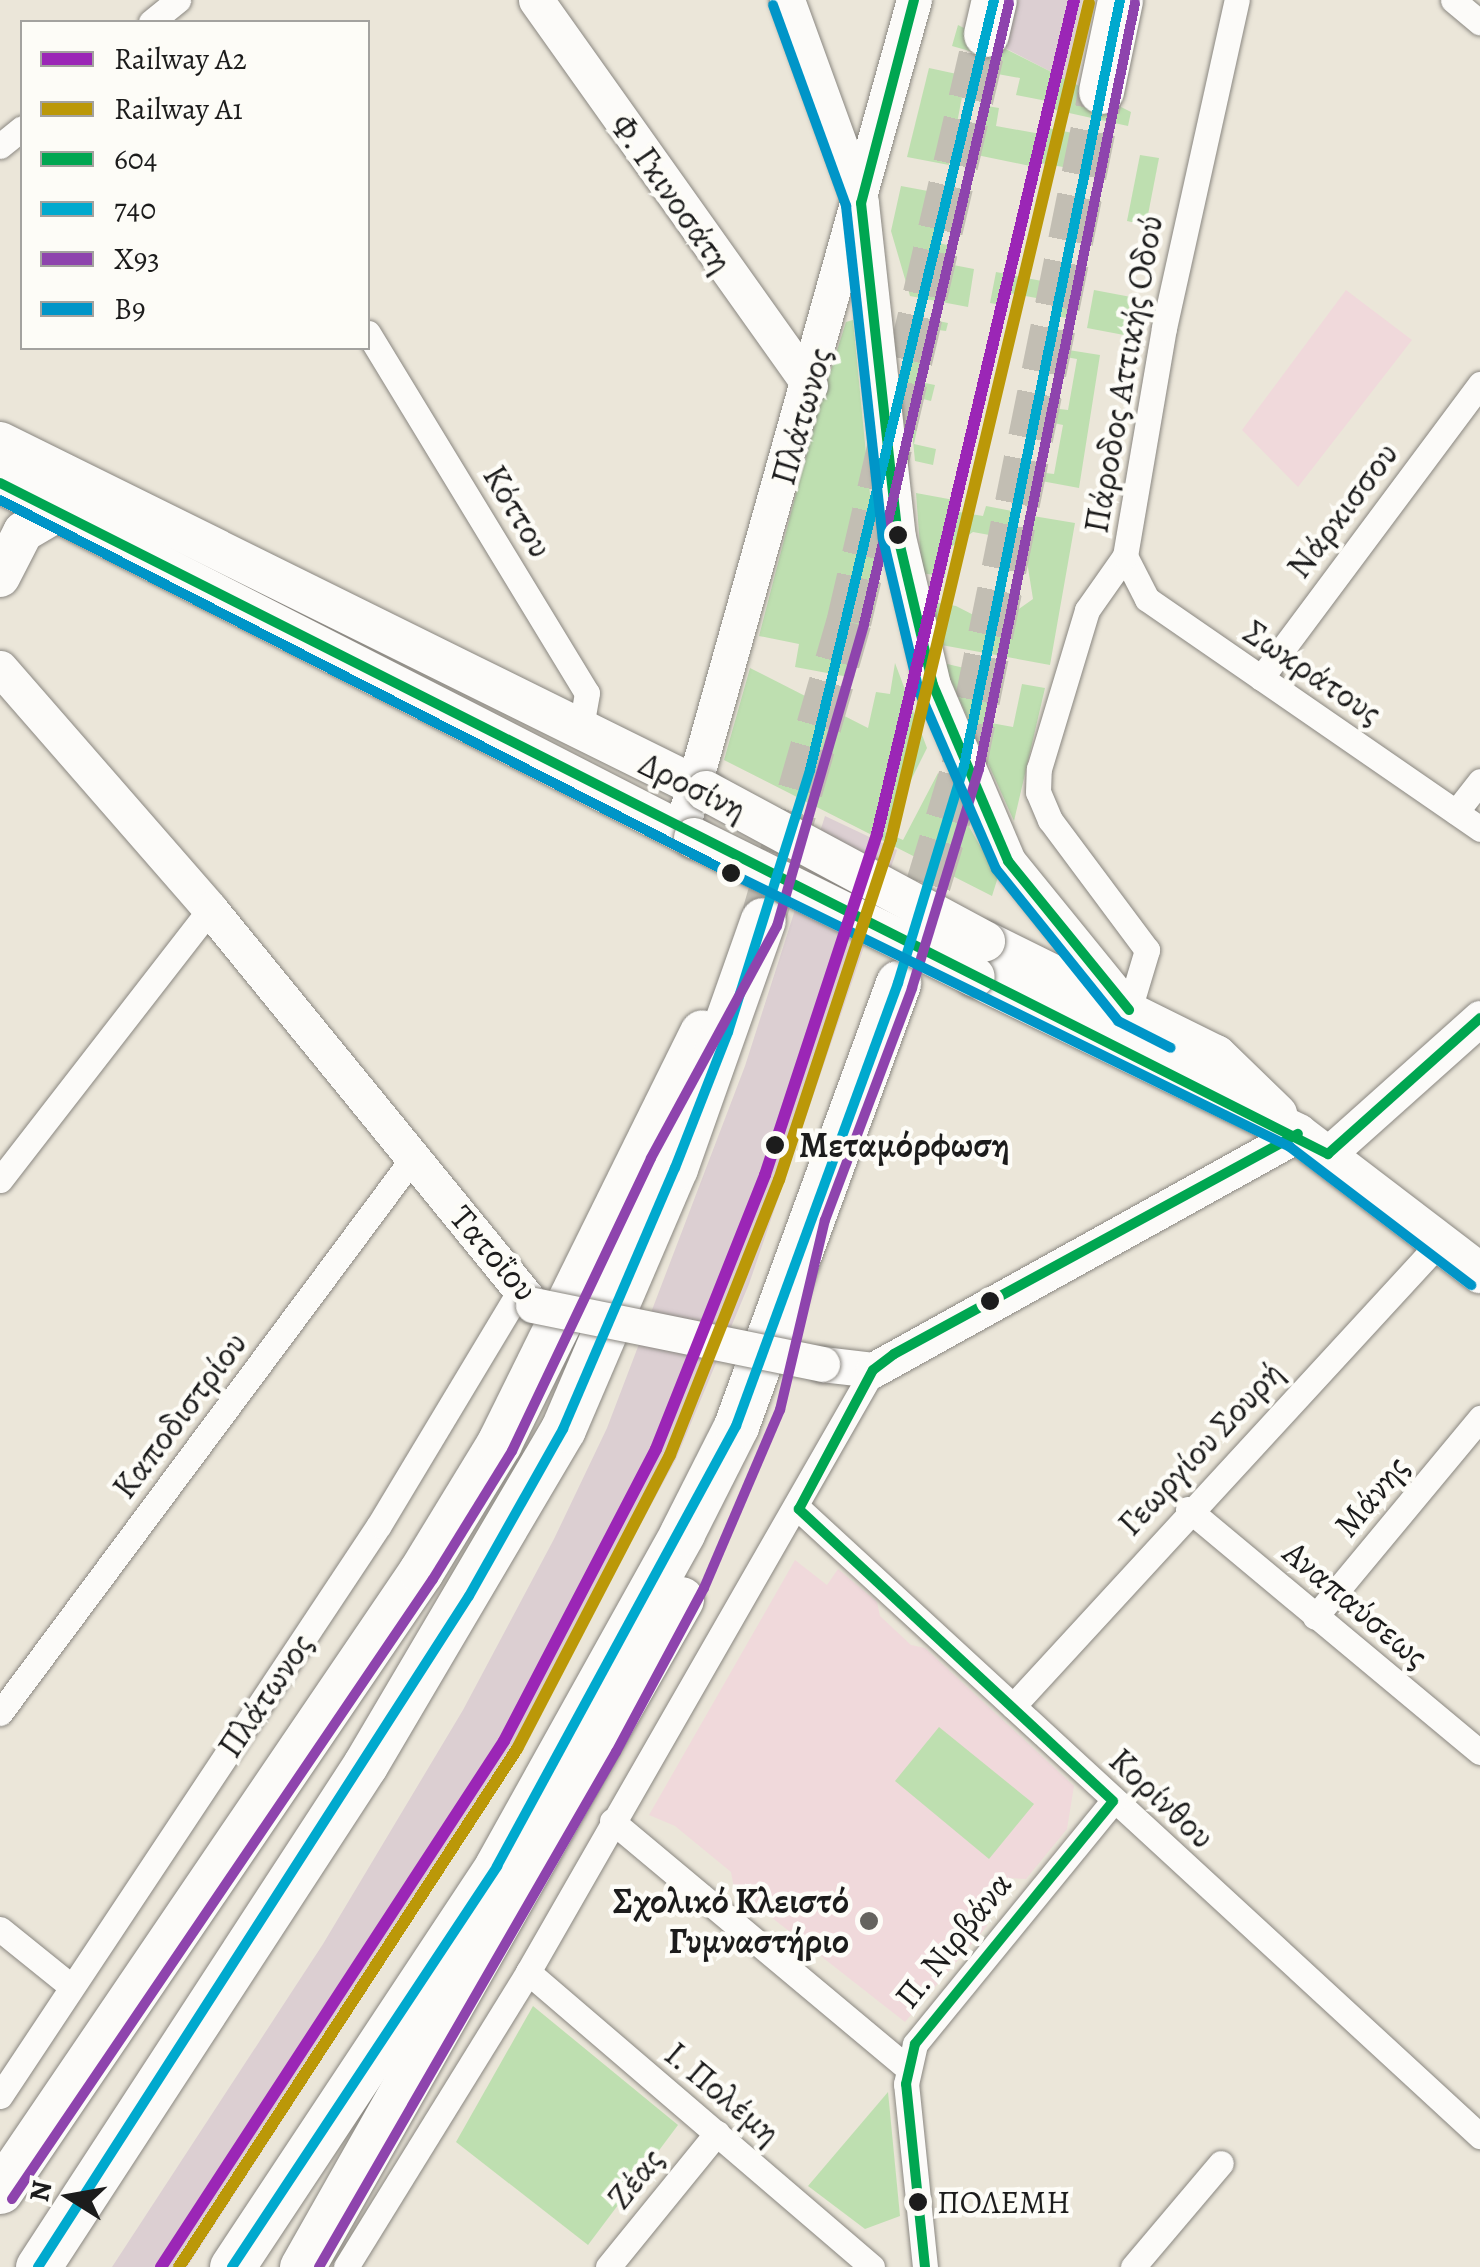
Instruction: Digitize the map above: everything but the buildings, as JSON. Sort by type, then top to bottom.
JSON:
[{"type":"highway","points":[[1101,91],[1120,0]]},
{"type":"highway","points":[[0,2191],[421,1571],[499,1444],[574,1298],[638,1151],[763,920],[682,1151],[563,1430],[365,1765],[38,2267]]},
{"type":"highway","points":[[232,2267],[497,1866],[682,1533],[736,1426],[898,983]]},
{"type":"highway","points":[[302,2267],[603,1745],[698,1565],[766,1405],[811,1216]]},
{"type":"highway","points":[[0,2174],[61,2105]]},
{"type":"main road","name":"Φ. Γκινοσάτη","points":[[536,0],[810,385]]},
{"type":"main road","points":[[788,0],[861,203],[898,537],[934,685],[1008,861],[1129,1010]]},
{"type":"main road","name":"Πλάτωνος","points":[[687,834],[914,0]]},
{"type":"main road","name":"Δροσίνη","points":[[0,442],[580,732],[700,787],[980,959],[1313,1144]]},
{"type":"main road","name":"Δροσίνη","points":[[0,484],[59,510],[687,834],[980,959],[1129,1010],[1216,1056],[1313,1144]]},
{"type":"main road","points":[[0,577],[24,532],[59,510]]},
{"type":"main road","name":"Τατοΐου","points":[[5,685],[210,909],[526,1298],[822,1364],[873,1370]]},
{"type":"main road","points":[[873,1370],[1313,1144],[1480,1018]]},
{"type":"main road","points":[[1313,1144],[1480,1272]]},
{"type":"street","name":"Πάροδος Αττικής Οδού","points":[[1129,1010],[1146,950],[1050,820],[1038,792],[1088,610],[1100,583],[1125,556],[1164,328],[1237,0]]},
{"type":"street","points":[[0,146],[20,130]]},
{"type":"street","name":"Κόττου","points":[[370,336],[587,692],[580,732]]},
{"type":"street","name":"Νάρκισσου","points":[[1261,678],[1480,384]]},
{"type":"street","name":"Σωκράτους","points":[[1125,556],[1147,599],[1480,829]]},
{"type":"street","points":[[1456,812],[1480,780]]},
{"type":"street","points":[[0,1180],[210,909]]},
{"type":"street","name":"Καποδιστρίου","points":[[0,1712],[413,1158]]},
{"type":"street","name":"Γεωργίου Σουρή","points":[[1013,1706],[1188,1508],[1441,1241]]},
{"type":"street","name":"Πλάτωνος","points":[[0,2096],[526,1298]]},
{"type":"street","points":[[346,2267],[528,1972],[612,1821],[799,1509],[873,1370]]},
{"type":"street","name":"Μάνης","points":[[1315,1618],[1480,1418]]},
{"type":"street","name":"Αναπαύσεως","points":[[1188,1508],[1480,1752]]},
{"type":"street","name":"Κορίνθου","points":[[799,1509],[1480,2136]]},
{"type":"street","name":"Π. Νιρβάνα","points":[[924,2267],[906,2067],[929,2022],[1114,1800]]},
{"type":"street","points":[[612,1821],[906,2067]]},
{"type":"street","points":[[0,1929],[72,1987]]},
{"type":"street","name":"Ι. Πολέμη","points":[[528,1972],[872,2267]]},
{"type":"street","name":"Ζέας","points":[[608,2267],[717,2132]]},
{"type":"street","points":[[1133,2267],[1222,2163]]},
{"type":"shaded area","points":[[1016,0],[1083,0],[1065,79],[1005,48]]},
{"type":"shaded area","points":[[1346,290],[1412,340],[1298,487],[1242,430]]},
{"type":"shaded area","points":[[825,816],[897,850],[749,1284],[676,1459],[499,1786],[187,2267],[112,2267],[323,1944],[463,1710],[554,1539],[607,1428],[745,1066]]},
{"type":"shaded area","points":[[795,1560],[827,1585],[838,1569],[877,1602],[880,1616],[911,1645],[925,1648],[1074,1786],[1067,1829],[1026,1879],[1010,1878],[985,1911],[987,1926],[905,2022],[734,1888],[731,1872],[675,1826],[649,1815]]},
{"type":"green space","points":[[958,25],[1131,112],[1128,126],[1051,109],[1052,102],[1016,95],[1020,78],[970,69],[973,52],[952,46]]},
{"type":"green space","points":[[929,68],[966,76],[949,165],[907,157]]},
{"type":"green space","points":[[981,105],[999,108],[996,126],[1041,134],[1035,167],[972,154]]},
{"type":"green space","points":[[1048,128],[1102,139],[1096,173],[1041,163]]},
{"type":"green space","points":[[1140,155],[1159,158],[1146,225],[1127,221]]},
{"type":"green space","points":[[901,186],[944,194],[935,242],[951,246],[948,264],[974,269],[968,307],[910,296],[891,231]]},
{"type":"green space","points":[[996,272],[1073,287],[1067,318],[1056,316],[1058,302],[1004,292],[1001,305],[990,303]]},
{"type":"green space","points":[[1094,290],[1131,297],[1124,335],[1087,328]]},
{"type":"green space","points":[[900,313],[948,323],[946,331],[931,329],[920,382],[935,385],[931,401],[923,399],[914,444],[936,449],[933,465],[915,461]]},
{"type":"green space","points":[[853,320],[879,587],[853,583],[848,609],[867,613],[854,678],[795,667],[799,644],[759,636],[816,417],[846,322]]},
{"type":"green space","points":[[1062,349],[1100,355],[1079,488],[1036,480],[1038,472],[1054,474],[1063,425],[1049,422],[1051,408],[1068,410],[1077,359],[1060,356]]},
{"type":"green space","points":[[916,493],[954,500],[953,511],[983,516],[986,506],[1012,511],[1006,538],[973,532],[948,549],[945,577],[922,573]]},
{"type":"green space","points":[[1033,516],[1075,523],[1050,665],[936,644],[927,601],[956,606],[995,626],[1033,599],[1026,555]]},
{"type":"green space","points":[[895,663],[927,748],[885,832],[903,840],[938,773],[998,877],[992,896],[724,760],[750,668],[868,728],[876,692],[890,694]]},
{"type":"green space","points":[[943,663],[977,671],[972,696],[995,702],[991,723],[1013,727],[1022,684],[1045,688],[1014,821]]},
{"type":"green space","points":[[939,1727],[1034,1804],[989,1859],[895,1781]]},
{"type":"green space","points":[[533,2006],[678,2125],[588,2245],[456,2142]]},
{"type":"green space","points":[[888,2092],[900,2216],[865,2229],[808,2186]]},
{"type":"tunnel","points":[[763,919],[849,621],[986,34]]},
{"type":"tunnel","points":[[909,948],[964,766],[1101,91]]},
{"type":"rail line","name":"A2","points":[[161,2267],[504,1741],[656,1449],[765,1175],[877,834],[1074,0]]},
{"type":"rail line","name":"A1","points":[[179,2267],[517,1749],[670,1455],[779,1180],[891,839],[1089,3]]},
{"type":"transit line","name":"604","points":[[914,0],[861,203],[898,537],[933,685],[1008,861],[1129,1010]]},
{"type":"transit line","name":"740","points":[[38,2267],[469,1596],[563,1429],[675,1168],[728,1032],[810,770],[994,0]]},
{"type":"transit line","name":"740","points":[[232,2267],[497,1866],[736,1426],[898,983],[964,766],[1120,0]]},
{"type":"transit line","name":"X93","points":[[12,2199],[433,1579],[512,1451],[651,1158],[777,926],[864,624],[1009,3]]},
{"type":"transit line","name":"X93","points":[[319,2267],[616,1752],[704,1588],[780,1410],[825,1220],[912,988],[979,769],[1135,3]]},
{"type":"transit line","name":"Β9","points":[[773,5],[846,206],[883,539],[919,691],[996,869],[1118,1021],[1171,1048]]},
{"type":"transit line","name":"604","points":[[0,483],[1328,1154],[1480,1018]]},
{"type":"transit line","name":"Β9","points":[[0,500],[728,872],[1290,1147],[1471,1285]]},
{"type":"transit line","name":"604","points":[[925,2267],[906,2084],[915,2044],[1113,1801],[799,1509],[873,1370],[894,1354],[1298,1134]]},
{"type":"place","name":"Μεταμόρφωση","points":[[775,1145]]},
{"type":"place","name":"Σχολικό Κλειστό Γυμναστήριο","points":[[869,1921]]},
{"type":"place","name":"ΠΟΛΕΜΗ","points":[[918,2202]]}]
